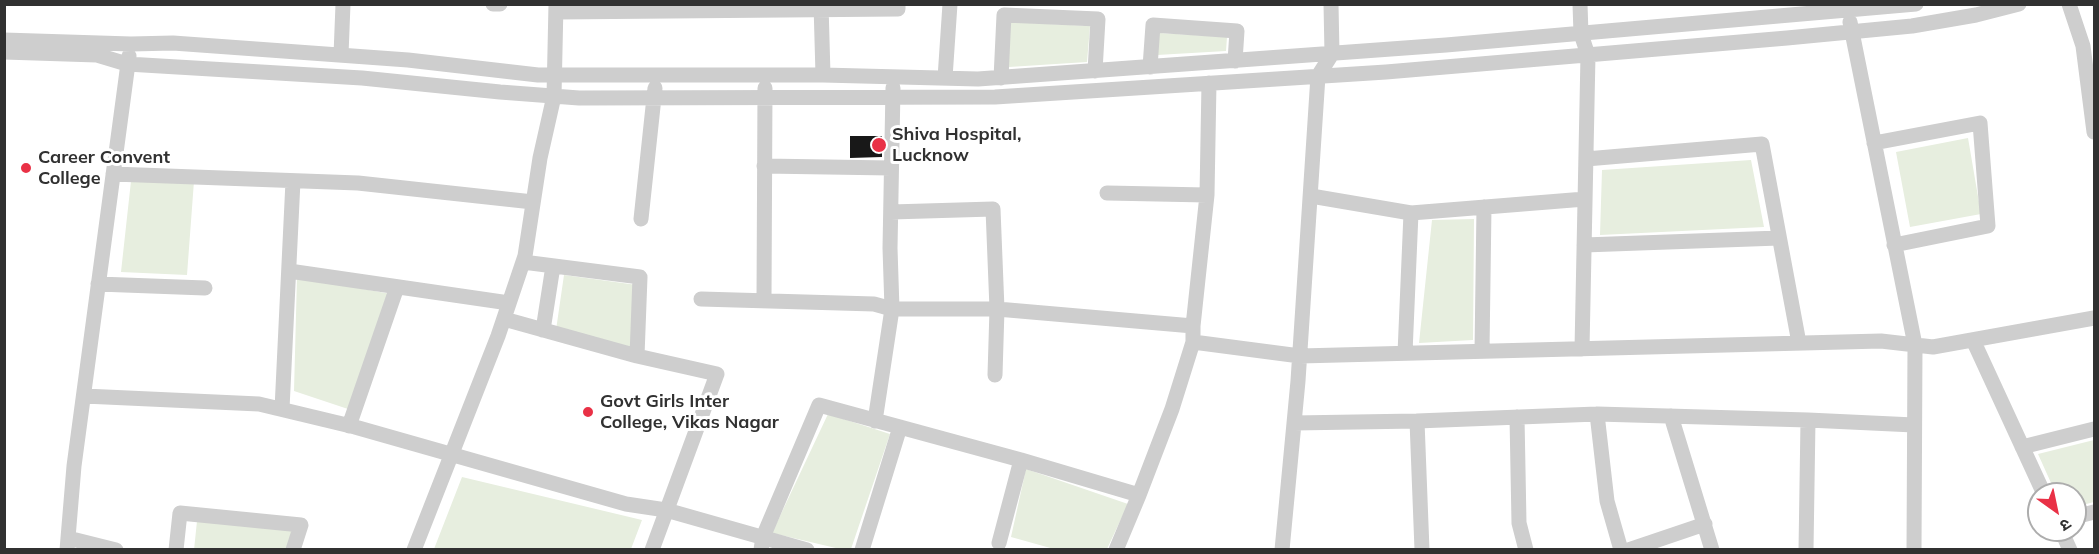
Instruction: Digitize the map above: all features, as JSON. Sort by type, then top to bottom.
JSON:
[{"type":"street","points":[[341,55],[343,4]]},
{"type":"street","points":[[493,4],[500,4]]},
{"type":"street","points":[[414,549],[504,319],[523,262],[554,96],[556,8],[898,9],[898,4]]},
{"type":"street","points":[[945,78],[950,4]]},
{"type":"street","points":[[1282,549],[1300,356],[1318,76],[1332,54],[1331,4]]},
{"type":"street","points":[[1580,4],[1581,34],[1588,55],[1582,349]]},
{"type":"street","points":[[4,40],[173,44],[408,60],[555,76],[823,75],[1001,78],[1581,34],[1786,10],[1848,11],[1916,4]]},
{"type":"street","points":[[4,52],[97,55],[127,64],[362,78],[554,96],[995,97],[1318,76],[1852,32],[1912,26],[1976,15],[2019,4]]},
{"type":"street","points":[[2069,4],[2083,46],[2094,132]]},
{"type":"street","points":[[822,7],[823,75]]},
{"type":"street","points":[[1848,11],[1915,345],[1914,549]]},
{"type":"street","points":[[1001,78],[1004,15],[1098,19],[1095,71]]},
{"type":"street","points":[[1150,67],[1153,25],[1237,31],[1235,61]]},
{"type":"street","points":[[116,549],[68,544],[74,466],[131,44]]},
{"type":"street","points":[[641,219],[656,76]]},
{"type":"street","points":[[764,300],[765,76]]},
{"type":"street","points":[[874,421],[892,309],[893,76]]},
{"type":"street","points":[[1116,549],[1172,409],[1193,342],[1192,326],[1207,195],[1209,83]]},
{"type":"street","points":[[1874,143],[1980,123],[1989,226],[1894,245]]},
{"type":"street","points":[[1586,159],[1762,144],[1799,344]]},
{"type":"street","points":[[764,166],[891,168]]},
{"type":"street","points":[[113,174],[358,183],[533,202]]},
{"type":"street","points":[[282,409],[293,181]]},
{"type":"street","points":[[1107,193],[1207,195]]},
{"type":"street","points":[[1311,196],[1411,213],[1585,199]]},
{"type":"street","points":[[1482,351],[1484,207]]},
{"type":"street","points":[[891,212],[993,209],[997,309],[995,375]]},
{"type":"street","points":[[1405,353],[1411,213]]},
{"type":"street","points":[[1584,245],[1779,238]]},
{"type":"street","points":[[523,262],[640,277],[638,356]]},
{"type":"street","points":[[543,330],[553,266]]},
{"type":"street","points":[[289,271],[509,303]]},
{"type":"street","points":[[98,284],[205,288]]},
{"type":"street","points":[[349,426],[397,287]]},
{"type":"street","points":[[701,299],[874,304],[892,309],[997,309],[1192,326]]},
{"type":"street","points":[[1193,342],[1300,356],[1881,342],[1933,347],[2094,318]]},
{"type":"street","points":[[504,319],[638,356],[717,374],[652,549]]},
{"type":"street","points":[[1973,340],[2038,482]]},
{"type":"street","points":[[84,396],[259,404],[349,426],[626,504],[666,510],[762,543],[807,549]]},
{"type":"street","points":[[762,543],[819,405],[1139,495]]},
{"type":"street","points":[[1294,423],[1597,414],[1914,425]]},
{"type":"street","points":[[1597,414],[1607,501],[1622,549]]},
{"type":"street","points":[[1671,416],[1712,549]]},
{"type":"street","points":[[1517,417],[1519,523],[1526,549]]},
{"type":"street","points":[[1806,549],[1808,420]]},
{"type":"street","points":[[1417,421],[1422,549]]},
{"type":"street","points":[[862,549],[900,427]]},
{"type":"street","points":[[2022,447],[2094,429]]},
{"type":"street","points":[[999,543],[1021,460]]},
{"type":"street","points":[[176,549],[180,513],[301,525],[293,549]]},
{"type":"street","points":[[1628,549],[1705,524]]},
{"type":"green space","points":[[1009,22],[1090,26],[1087,62],[1009,67]]},
{"type":"green space","points":[[1159,33],[1227,37],[1226,51],[1157,55]]},
{"type":"green space","points":[[1968,138],[1981,214],[1910,227],[1896,152]]},
{"type":"green space","points":[[1751,160],[1764,227],[1600,235],[1602,170]]},
{"type":"green space","points":[[131,181],[194,181],[187,275],[121,272]]},
{"type":"green space","points":[[1474,219],[1473,340],[1419,343],[1432,220]]},
{"type":"green space","points":[[564,275],[637,285],[634,348],[556,330]]},
{"type":"green space","points":[[297,277],[391,294],[351,410],[294,391]]},
{"type":"green space","points":[[828,414],[890,434],[851,549],[840,549],[772,533]]},
{"type":"green space","points":[[2094,440],[2094,502],[2087,504],[2087,482],[2051,482],[2038,454]]},
{"type":"green space","points":[[1026,469],[1128,504],[1107,549],[1054,549],[1011,537]]},
{"type":"green space","points":[[462,477],[642,520],[631,549],[434,549]]},
{"type":"green space","points":[[197,521],[294,529],[288,549],[194,550]]},
{"type":"building","points":[[850,136],[882,136],[882,157],[850,158]]},
{"type":"place","name":"Shiva Hospital, Lucknow","points":[[879,145]]},
{"type":"place","name":"Career Convent College","points":[[26,168]]},
{"type":"place","name":"Govt Girls Inter College, Vikas Nagar","points":[[588,412]]}]
